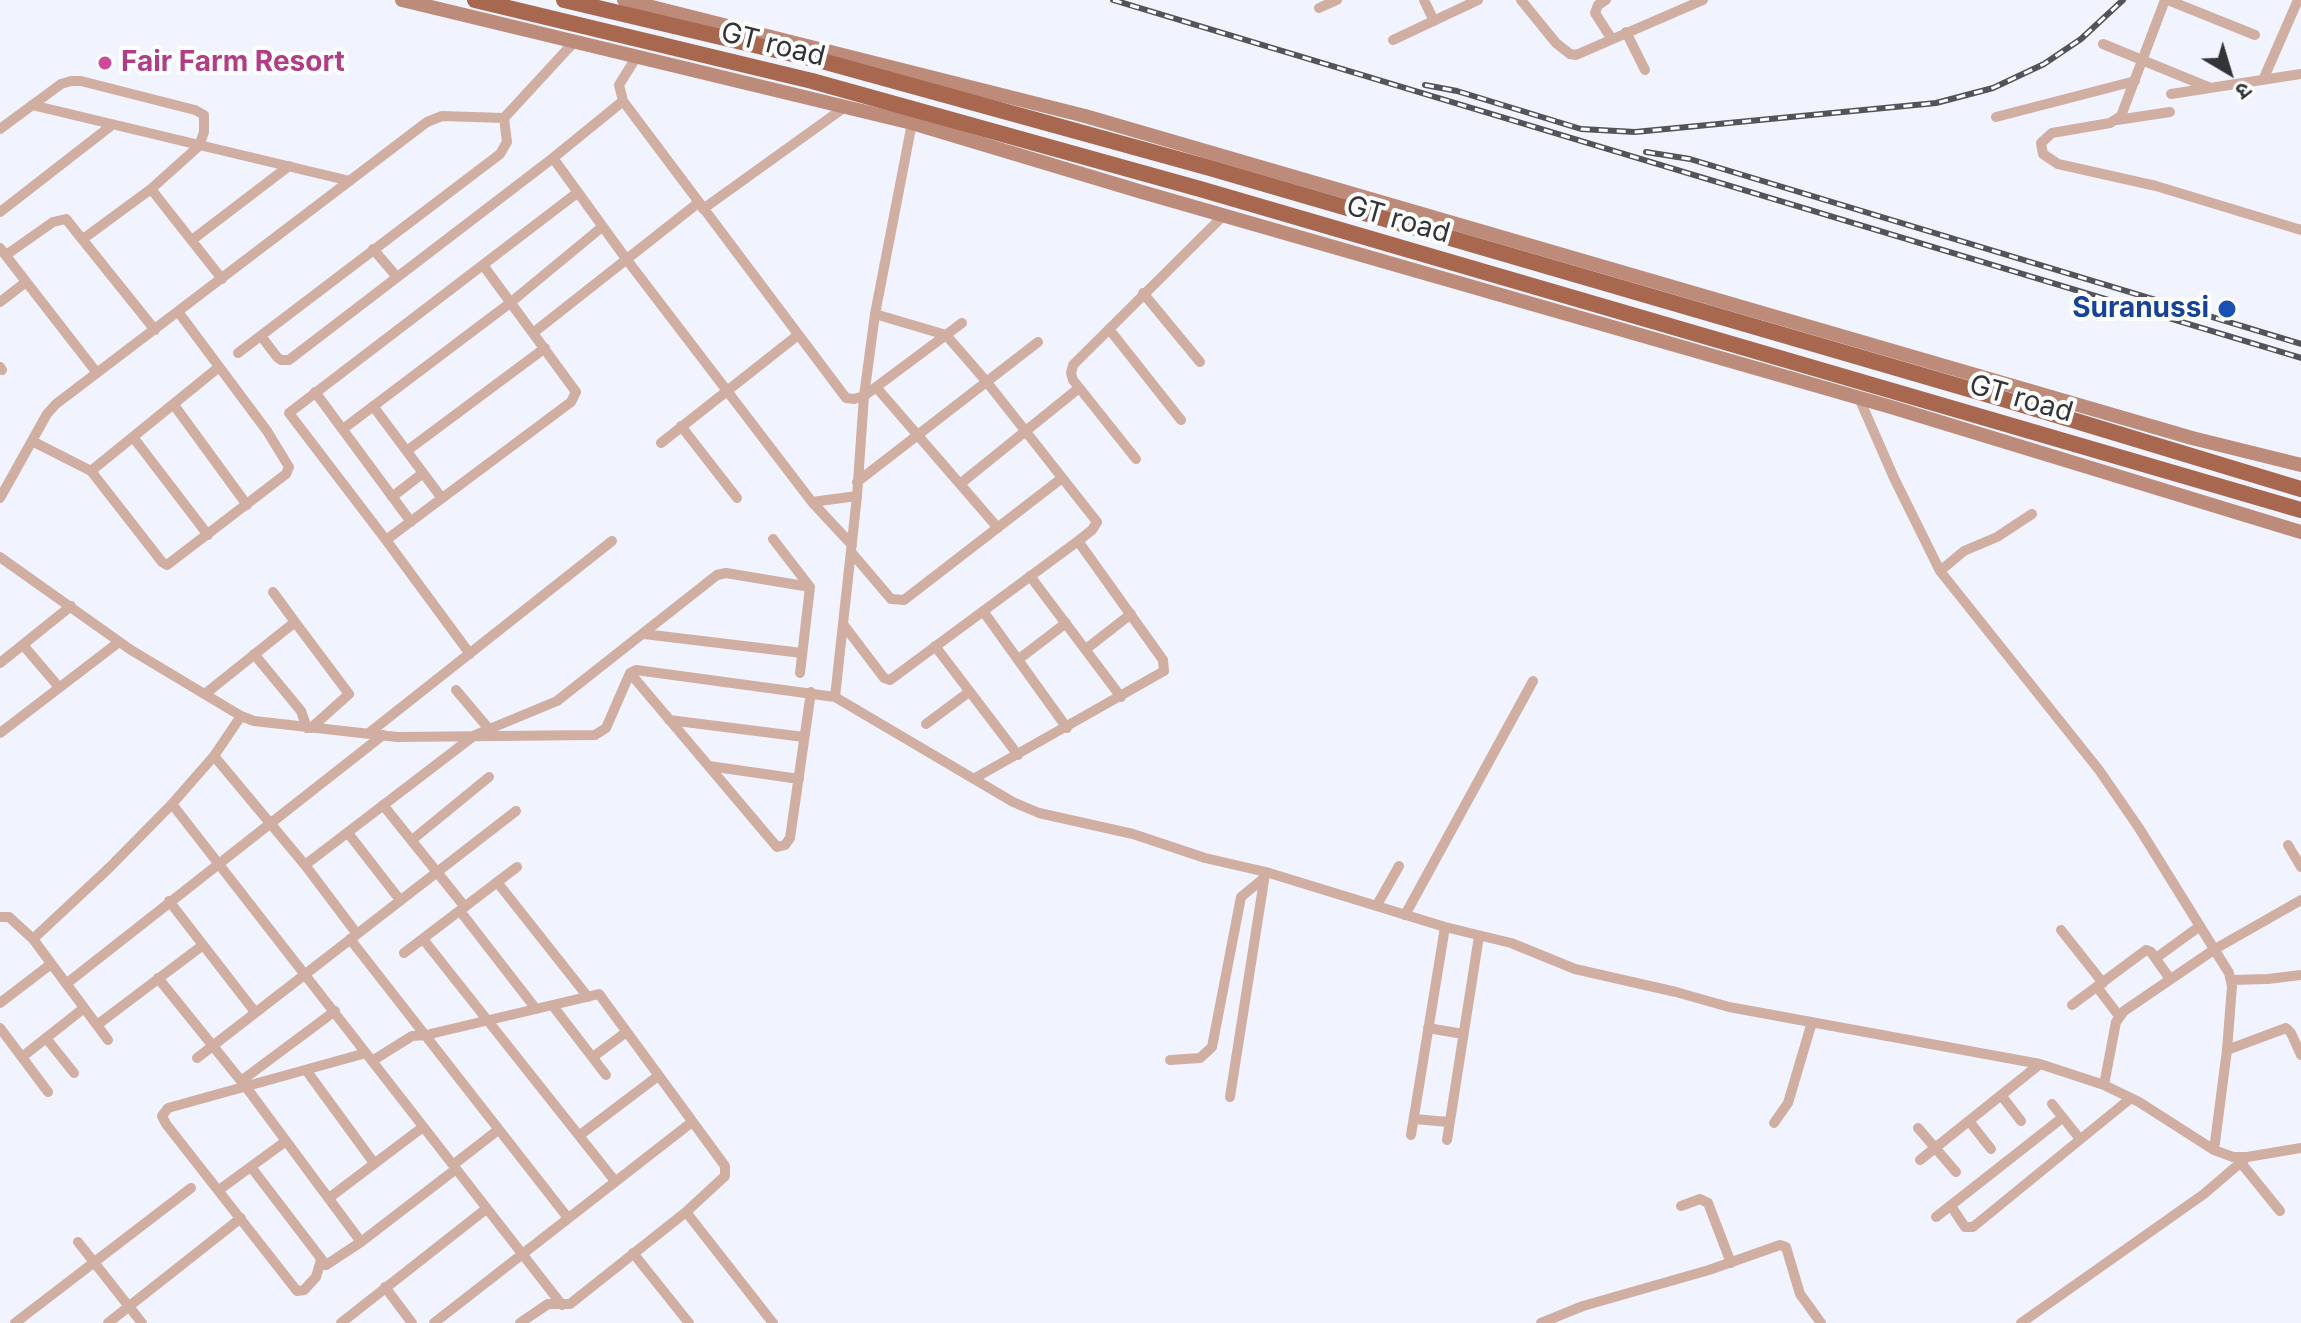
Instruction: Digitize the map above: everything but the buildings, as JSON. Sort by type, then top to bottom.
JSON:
[{"type":"highway","name":"GT road","points":[[475,0],[812,81],[1185,185],[2301,510]]},
{"type":"highway","name":"GT road","points":[[564,0],[822,61],[1210,168],[2301,489]]},
{"type":"main road","points":[[402,0],[912,123],[1859,398],[2301,532]]},
{"type":"main road","points":[[624,0],[1085,116],[2192,438],[2301,465]]},
{"type":"street","points":[[1319,8],[1337,0]]},
{"type":"street","points":[[1424,0],[1434,21]]},
{"type":"street","points":[[1393,40],[1478,0]]},
{"type":"street","points":[[1521,0],[1547,34],[1570,54],[1586,52],[1611,38],[1703,0]]},
{"type":"street","points":[[1606,0],[1598,5],[1595,13],[1611,38]]},
{"type":"street","points":[[2117,120],[2167,0],[2255,35]]},
{"type":"street","points":[[2263,80],[2298,0]]},
{"type":"street","points":[[1626,32],[1645,70]]},
{"type":"street","points":[[0,498],[47,414],[56,404],[435,118],[504,118],[575,41]]},
{"type":"street","points":[[2103,44],[2210,88]]},
{"type":"street","points":[[637,56],[619,85],[623,101],[846,398],[864,396],[962,323]]},
{"type":"street","points":[[2171,94],[2301,74]]},
{"type":"street","points":[[0,129],[61,84],[81,81],[201,112],[206,122],[199,146],[151,189],[83,239]]},
{"type":"street","points":[[1996,117],[2135,81]]},
{"type":"street","points":[[261,336],[281,360],[289,360],[623,101]]},
{"type":"street","points":[[32,105],[350,181]]},
{"type":"street","points":[[533,333],[701,206],[845,107]]},
{"type":"street","points":[[2170,112],[2052,133],[2041,143],[2043,154],[2058,164],[2156,186],[2301,230]]},
{"type":"street","points":[[238,353],[500,154],[507,142],[504,118]]},
{"type":"street","points":[[835,697],[857,496],[864,396],[875,314],[912,123]]},
{"type":"street","points":[[0,212],[112,125]]},
{"type":"street","points":[[553,158],[812,502],[891,599],[900,601],[1062,478]]},
{"type":"street","points":[[192,240],[289,166]]},
{"type":"street","points":[[151,189],[222,279]]},
{"type":"street","points":[[470,654],[289,413],[577,193]]},
{"type":"street","points":[[1136,459],[1079,388],[1071,373],[1073,365],[1224,215]]},
{"type":"street","points":[[97,373],[3,252],[53,222],[63,219],[70,221],[155,330]]},
{"type":"street","points":[[343,429],[510,303],[602,227]]},
{"type":"street","points":[[373,249],[397,277]]},
{"type":"street","points":[[386,540],[575,397],[575,388],[483,265]]},
{"type":"street","points":[[0,302],[26,282]]},
{"type":"street","points":[[1143,293],[1200,362]]},
{"type":"street","points":[[32,441],[91,471],[165,564],[170,564],[286,474],[289,467],[179,313]]},
{"type":"street","points":[[843,624],[887,680],[893,678],[1078,541],[1097,522],[946,335],[875,314]]},
{"type":"street","points":[[1109,329],[1181,420]]},
{"type":"street","points":[[661,443],[798,335]]},
{"type":"street","points":[[857,482],[1038,342]]},
{"type":"street","points":[[408,450],[545,348]]},
{"type":"street","points":[[91,471],[219,367]]},
{"type":"street","points":[[876,387],[998,528]]},
{"type":"street","points":[[960,484],[1079,388]]},
{"type":"street","points":[[315,392],[411,522]]},
{"type":"street","points":[[1859,398],[1940,571],[2099,770],[2215,949],[2231,980],[2227,1050],[2214,1150]]},
{"type":"street","points":[[174,405],[247,505]]},
{"type":"street","points":[[373,406],[441,497]]},
{"type":"street","points":[[681,426],[737,498]]},
{"type":"street","points":[[133,437],[208,535]]},
{"type":"street","points":[[392,497],[423,473]]},
{"type":"street","points":[[812,502],[857,496]]},
{"type":"street","points":[[1940,571],[1964,551],[1997,537],[2032,514]]},
{"type":"street","points":[[773,539],[810,587],[800,673]]},
{"type":"street","points":[[369,733],[612,541]]},
{"type":"street","points":[[975,778],[1160,675],[1165,666],[1078,541]]},
{"type":"street","points":[[0,557],[119,642],[241,716],[309,728],[383,735],[599,734],[606,728],[630,673],[636,670],[835,697],[1013,802],[1039,813],[1133,834],[1205,858],[1511,943],[1595,974],[1736,1009],[2040,1064],[2104,1085],[2131,1098],[2214,1150],[2244,1160],[2301,1148]]},
{"type":"street","points":[[305,865],[475,735],[557,701],[722,573],[810,587]]},
{"type":"street","points":[[1030,576],[1121,697]]},
{"type":"street","points":[[273,592],[349,694],[309,728]]},
{"type":"street","points":[[0,663],[71,606]]},
{"type":"street","points":[[983,611],[1067,728]]},
{"type":"street","points":[[1086,649],[1131,614]]},
{"type":"street","points":[[205,694],[295,622]]},
{"type":"street","points":[[1019,659],[1066,623]]},
{"type":"street","points":[[644,634],[802,653]]},
{"type":"street","points":[[0,733],[119,642]]},
{"type":"street","points":[[23,645],[58,686]]},
{"type":"street","points":[[935,646],[1018,755]]},
{"type":"street","points":[[254,654],[301,711],[309,728]]},
{"type":"street","points":[[630,673],[777,847],[785,845],[790,838],[811,692]]},
{"type":"street","points":[[1405,915],[1533,681]]},
{"type":"street","points":[[456,690],[489,729]]},
{"type":"street","points":[[926,724],[969,692]]},
{"type":"street","points":[[33,939],[172,804],[214,756],[241,716]]},
{"type":"street","points":[[669,720],[804,737]]},
{"type":"street","points":[[66,984],[383,735]]},
{"type":"street","points":[[214,756],[305,865],[426,1035],[568,1218]]},
{"type":"street","points":[[709,766],[799,779]]},
{"type":"street","points":[[412,840],[489,777]]},
{"type":"street","points":[[172,804],[562,1305]]},
{"type":"street","points":[[383,805],[437,872],[536,1009]]},
{"type":"street","points":[[197,1058],[516,811]]},
{"type":"street","points":[[348,833],[400,900]]},
{"type":"street","points":[[2288,845],[2301,867]]},
{"type":"street","points":[[1377,905],[1399,866]]},
{"type":"street","points":[[404,953],[517,867]]},
{"type":"street","points":[[1170,1060],[1200,1058],[1212,1047],[1240,900],[1265,875]]},
{"type":"street","points":[[1230,1097],[1265,875]]},
{"type":"street","points":[[497,882],[588,997]]},
{"type":"street","points":[[2104,1085],[2119,1016],[2215,949],[2301,900]]},
{"type":"street","points":[[169,901],[255,1012]]},
{"type":"street","points":[[0,917],[9,917],[33,939],[108,1040]]},
{"type":"street","points":[[2156,958],[2200,926]]},
{"type":"street","points":[[1411,1135],[1445,927]]},
{"type":"street","points":[[2061,930],[2119,1016]]},
{"type":"street","points":[[1447,1140],[1479,936]]},
{"type":"street","points":[[423,939],[615,1181]]},
{"type":"street","points":[[97,1025],[203,945]]},
{"type":"street","points":[[2072,1005],[2146,950],[2150,950],[2170,979]]},
{"type":"street","points":[[0,1003],[51,964]]},
{"type":"street","points":[[2231,980],[2301,975]]},
{"type":"street","points":[[158,978],[243,1084],[361,1242]]},
{"type":"street","points":[[321,1260],[316,1277],[304,1290],[297,1291],[170,1129],[162,1116],[168,1108],[243,1084],[369,1057],[412,1036],[601,996],[727,1172],[686,1212],[570,1304],[548,1304],[520,1323]]},
{"type":"street","points":[[553,1006],[606,1075]]},
{"type":"street","points":[[22,1057],[84,1008]]},
{"type":"street","points":[[243,1084],[335,1011]]},
{"type":"street","points":[[1774,1123],[1788,1103],[1812,1022]]},
{"type":"street","points":[[0,1028],[48,1092]]},
{"type":"street","points":[[1428,1028],[1463,1034]]},
{"type":"street","points":[[2227,1050],[2282,1028],[2291,1033],[2301,1055]]},
{"type":"street","points":[[593,1057],[625,1033]]},
{"type":"street","points":[[46,1038],[74,1073]]},
{"type":"street","points":[[1920,1160],[2040,1064]]},
{"type":"street","points":[[306,1070],[374,1163]]},
{"type":"street","points":[[580,1135],[658,1076]]},
{"type":"street","points":[[2001,1095],[2021,1121]]},
{"type":"street","points":[[1951,1206],[1965,1227],[1973,1227],[2131,1098]]},
{"type":"street","points":[[2052,1104],[2080,1139]]},
{"type":"street","points":[[1936,1217],[2062,1118]]},
{"type":"street","points":[[1414,1119],[1449,1122]]},
{"type":"street","points":[[1969,1121],[1991,1149]]},
{"type":"street","points":[[434,1323],[692,1122]]},
{"type":"street","points":[[329,1198],[423,1127]]},
{"type":"street","points":[[1918,1128],[1956,1172]]},
{"type":"street","points":[[251,1167],[326,1265],[361,1242],[498,1130]]},
{"type":"street","points":[[219,1190],[286,1141]]},
{"type":"street","points":[[2244,1160],[2280,1211]]},
{"type":"street","points":[[2021,1323],[2204,1194],[2244,1160]]},
{"type":"street","points":[[15,1323],[191,1188]]},
{"type":"street","points":[[1681,1206],[1700,1199],[1708,1203],[1731,1263]]},
{"type":"street","points":[[341,1323],[486,1209]]},
{"type":"street","points":[[686,1212],[773,1323]]},
{"type":"street","points":[[108,1323],[241,1218]]},
{"type":"street","points":[[78,1242],[142,1323]]},
{"type":"street","points":[[1541,1323],[1583,1306],[1783,1245],[1800,1294],[1821,1323]]},
{"type":"street","points":[[633,1253],[689,1323]]},
{"type":"street","points":[[385,1287],[412,1323]]},
{"type":"railway","points":[[1113,0],[2301,358]]},
{"type":"railway","points":[[1425,85],[1457,91],[1581,129],[1635,132],[1936,103],[1993,88],[2044,64],[2081,39],[2123,0]]},
{"type":"railway","points":[[1646,152],[1690,159],[2301,344]]},
{"type":"place","name":"Fair Farm Resort","points":[[105,63]]},
{"type":"place","name":"Suranussi","points":[[2227,309]]}]
